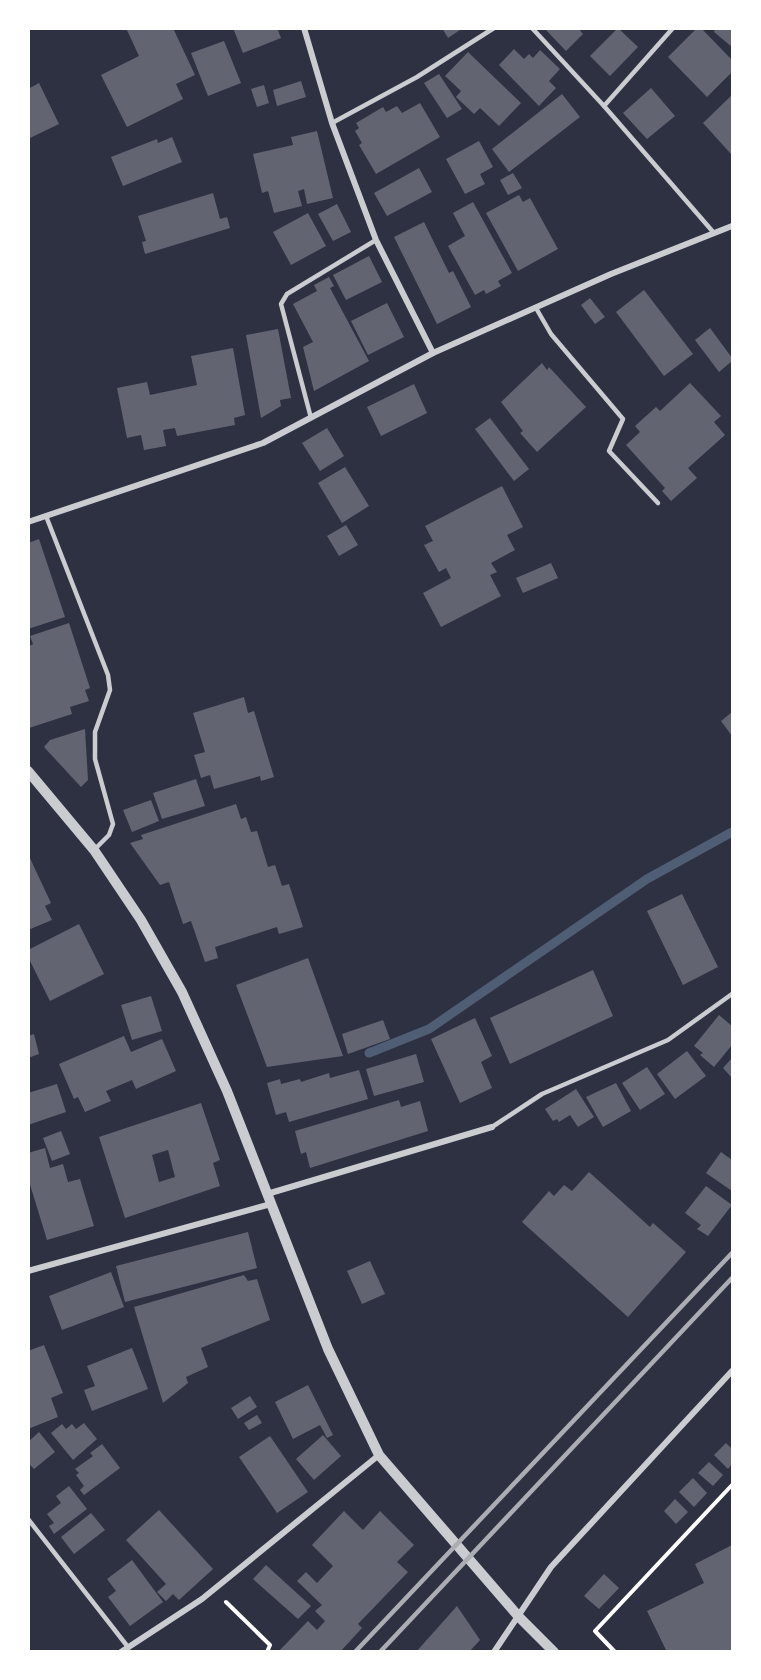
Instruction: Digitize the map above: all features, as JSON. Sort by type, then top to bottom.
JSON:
[{"type":"street","points":[[304,28],[332,123],[376,240],[433,353]]},
{"type":"street","points":[[28,522],[263,443],[433,353],[610,274],[732,226]]},
{"type":"street","points":[[28,771],[94,850],[141,920],[182,992],[227,1091],[328,1349],[379,1455],[519,1617],[554,1652]]},
{"type":"street","points":[[28,1271],[269,1199],[492,1127]]},
{"type":"street","points":[[494,1652],[551,1567],[732,1371]]},
{"type":"street","points":[[122,1652],[213,1589],[379,1455]]},
{"type":"lane","points":[[332,123],[417,77],[494,28]]},
{"type":"lane","points":[[532,28],[604,106],[714,233]]},
{"type":"lane","points":[[604,106],[673,28]]},
{"type":"lane","points":[[311,418],[281,304],[287,294],[376,240]]},
{"type":"lane","points":[[536,308],[551,334],[623,419],[609,451],[658,503]]},
{"type":"lane","points":[[46,516],[109,683],[110,690],[95,732],[94,759],[113,824],[109,835],[94,850]]},
{"type":"lane","points":[[492,1127],[542,1094],[668,1040],[732,994]]},
{"type":"lane","points":[[28,1519],[128,1647]]},
{"type":"path","points":[[615,1652],[596,1631],[732,1485]]},
{"type":"path","points":[[213,1589],[270,1645],[267,1652]]},
{"type":"building","points":[[126,28],[173,28],[195,75],[176,84],[183,99],[127,127],[101,75],[139,56]]},
{"type":"building","points":[[233,28],[277,28],[281,38],[243,53]]},
{"type":"building","points":[[442,28],[463,28],[448,38]]},
{"type":"building","points":[[544,28],[578,28],[583,34],[566,51]]},
{"type":"building","points":[[618,28],[638,47],[610,76],[590,56]]},
{"type":"building","points":[[697,28],[701,28],[732,60],[732,72],[707,97],[668,57]]},
{"type":"building","points":[[716,28],[732,28],[732,47],[714,32]]},
{"type":"building","points":[[224,41],[241,83],[208,96],[191,53]]},
{"type":"building","points":[[514,49],[524,59],[529,54],[533,58],[540,50],[560,69],[549,81],[556,88],[539,106],[499,65]]},
{"type":"building","points":[[468,52],[521,103],[499,126],[480,108],[474,114],[456,97],[461,91],[445,76]]},
{"type":"building","points":[[439,74],[462,109],[447,118],[424,83]]},
{"type":"building","points":[[301,81],[306,97],[277,106],[273,90]]},
{"type":"building","points":[[39,83],[59,124],[28,139],[28,89]]},
{"type":"building","points":[[264,85],[269,103],[257,107],[251,89]]},
{"type":"building","points":[[651,88],[675,116],[647,139],[623,113]]},
{"type":"building","points":[[562,94],[580,117],[509,172],[492,149]]},
{"type":"building","points":[[732,95],[732,152],[731,154],[703,123]]},
{"type":"building","points":[[420,103],[440,137],[376,174],[359,145],[362,143],[355,131],[359,128],[356,123],[383,107],[386,112],[397,106],[402,113]]},
{"type":"building","points":[[317,131],[333,198],[307,204],[304,189],[298,191],[302,206],[274,213],[268,191],[262,193],[253,154],[293,145],[291,137]]},
{"type":"building","points":[[172,137],[182,162],[123,186],[111,157],[157,139],[158,143]]},
{"type":"building","points":[[479,141],[493,167],[480,174],[485,184],[465,194],[446,159]]},
{"type":"building","points":[[419,168],[432,192],[387,216],[374,193]]},
{"type":"building","points":[[513,173],[522,188],[508,195],[500,180]]},
{"type":"building","points":[[213,193],[220,219],[227,217],[230,228],[145,254],[142,242],[146,241],[138,216]]},
{"type":"building","points":[[519,195],[523,202],[530,198],[558,249],[518,271],[486,213]]},
{"type":"building","points":[[473,202],[512,273],[498,281],[501,286],[486,294],[484,290],[475,295],[448,246],[465,236],[453,213]]},
{"type":"building","points":[[337,204],[351,232],[333,241],[318,214]]},
{"type":"building","points":[[308,213],[326,246],[291,265],[273,232]]},
{"type":"building","points":[[424,222],[449,273],[453,271],[471,307],[437,324],[394,237]]},
{"type":"building","points":[[369,256],[382,282],[346,300],[333,275]]},
{"type":"building","points":[[329,277],[334,286],[330,288],[369,361],[314,391],[303,347],[313,342],[293,304],[317,291],[314,285]]},
{"type":"building","points":[[644,290],[693,354],[664,376],[616,312]]},
{"type":"building","points":[[590,298],[605,317],[595,324],[581,305]]},
{"type":"building","points":[[387,303],[404,337],[368,355],[351,321]]},
{"type":"building","points":[[710,328],[732,358],[732,361],[719,372],[695,340]]},
{"type":"building","points":[[278,329],[291,398],[280,400],[281,406],[261,418],[246,335]]},
{"type":"building","points":[[233,348],[245,415],[234,418],[235,425],[177,436],[175,428],[163,430],[166,446],[144,450],[141,435],[127,438],[117,388],[147,382],[150,395],[197,385],[191,356]]},
{"type":"building","points":[[542,363],[547,370],[549,367],[586,407],[537,452],[520,433],[523,431],[501,402]]},
{"type":"building","points":[[690,383],[721,416],[714,422],[725,435],[688,468],[697,478],[671,501],[662,491],[665,488],[626,445],[640,432],[635,426],[656,407],[660,411]]},
{"type":"building","points":[[414,384],[427,413],[381,436],[367,407]]},
{"type":"building","points":[[490,418],[529,469],[514,481],[475,429]]},
{"type":"building","points":[[327,428],[344,456],[320,471],[302,443]]},
{"type":"building","points":[[345,467],[369,506],[342,523],[318,483]]},
{"type":"building","points":[[502,486],[523,527],[507,535],[515,550],[491,563],[497,572],[490,575],[501,596],[441,627],[423,593],[451,578],[446,568],[439,572],[424,545],[433,541],[425,526]]},
{"type":"building","points":[[346,525],[358,545],[339,556],[327,536]]},
{"type":"building","points":[[39,539],[65,617],[28,629],[28,543]]},
{"type":"building","points":[[551,563],[558,578],[523,593],[516,578]]},
{"type":"building","points":[[69,623],[90,688],[85,690],[89,701],[70,707],[72,714],[29,728],[28,647],[33,644],[30,636]]},
{"type":"building","points":[[244,697],[248,713],[254,711],[274,777],[261,781],[260,776],[214,789],[210,775],[201,778],[194,755],[205,752],[193,713]]},
{"type":"building","points":[[732,712],[732,736],[721,721]]},
{"type":"building","points":[[85,729],[88,780],[81,787],[44,747],[50,740]]},
{"type":"building","points":[[196,779],[205,806],[162,819],[153,793]]},
{"type":"building","points":[[151,800],[159,821],[132,832],[123,810]]},
{"type":"building","points":[[236,804],[241,819],[246,817],[251,832],[257,831],[268,867],[275,865],[282,886],[289,884],[303,927],[279,934],[277,927],[215,947],[218,958],[205,962],[191,921],[183,924],[169,882],[160,885],[130,843],[143,839],[141,835]]},
{"type":"building","points":[[28,854],[51,903],[45,906],[52,920],[28,930]]},
{"type":"building","points":[[682,894],[718,967],[683,985],[647,911]]},
{"type":"building","points":[[79,924],[104,974],[50,1001],[28,957],[28,950]]},
{"type":"building","points":[[308,958],[343,1056],[267,1067],[236,985]]},
{"type":"building","points":[[593,970],[613,1016],[510,1064],[490,1018]]},
{"type":"building","points":[[151,996],[162,1031],[132,1040],[121,1005]]},
{"type":"building","points":[[719,1015],[732,1026],[732,1045],[714,1067],[700,1055],[703,1053],[694,1046]]},
{"type":"building","points":[[475,1018],[492,1056],[481,1062],[492,1088],[460,1103],[431,1039]]},
{"type":"building","points":[[383,1020],[390,1039],[348,1054],[342,1034]]},
{"type":"building","points":[[34,1034],[39,1054],[28,1058],[28,1036]]},
{"type":"building","points":[[124,1036],[131,1052],[162,1039],[176,1071],[136,1089],[132,1080],[106,1091],[111,1101],[85,1112],[78,1097],[74,1099],[59,1064]]},
{"type":"building","points":[[687,1051],[706,1076],[675,1099],[657,1074]]},
{"type":"building","points":[[416,1054],[424,1082],[374,1096],[366,1069]]},
{"type":"building","points":[[732,1058],[732,1078],[723,1068]]},
{"type":"building","points":[[647,1067],[665,1094],[640,1110],[622,1083]]},
{"type":"building","points":[[359,1070],[368,1099],[289,1122],[286,1112],[276,1115],[267,1083],[280,1079],[281,1084],[300,1079],[301,1082],[329,1073],[330,1078]]},
{"type":"building","points":[[616,1083],[631,1111],[603,1127],[586,1097]]},
{"type":"building","points":[[57,1084],[66,1112],[28,1125],[28,1093]]},
{"type":"building","points":[[576,1089],[594,1117],[578,1127],[570,1115],[559,1122],[557,1119],[553,1121],[545,1109]]},
{"type":"building","points":[[399,1100],[401,1107],[420,1101],[428,1131],[310,1168],[306,1152],[301,1154],[295,1131]]},
{"type":"building","points":[[201,1103],[220,1160],[213,1163],[220,1186],[125,1218],[99,1137]],"holes":[[[168,1150],[175,1177],[159,1182],[152,1155]]]},
{"type":"building","points":[[61,1131],[70,1154],[52,1161],[43,1138]]},
{"type":"building","points":[[45,1148],[50,1168],[63,1164],[68,1182],[80,1179],[94,1226],[47,1240],[28,1178],[28,1153]]},
{"type":"building","points":[[721,1152],[732,1160],[732,1191],[706,1173]]},
{"type":"building","points":[[589,1172],[650,1227],[653,1223],[686,1252],[628,1317],[522,1222],[549,1191],[554,1196],[564,1185],[572,1191]]},
{"type":"building","points":[[706,1186],[732,1205],[708,1236],[697,1229],[701,1225],[685,1213]]},
{"type":"building","points":[[248,1232],[257,1268],[125,1302],[116,1266]]},
{"type":"building","points":[[370,1261],[385,1294],[362,1304],[347,1271]]},
{"type":"building","points":[[111,1272],[124,1307],[62,1330],[49,1296]]},
{"type":"building","points":[[244,1275],[248,1281],[257,1279],[270,1320],[201,1348],[208,1367],[186,1377],[188,1383],[163,1403],[134,1307]]},
{"type":"building","points":[[44,1345],[63,1393],[51,1398],[58,1417],[28,1429],[28,1351]]},
{"type":"building","points":[[132,1348],[148,1389],[92,1411],[84,1390],[95,1386],[87,1366]]},
{"type":"building","points":[[308,1385],[333,1435],[327,1438],[320,1425],[293,1439],[275,1402]]},
{"type":"building","points":[[250,1396],[257,1407],[238,1419],[231,1408]]},
{"type":"building","points":[[257,1415],[262,1423],[249,1430],[244,1423]]},
{"type":"building","points":[[84,1423],[97,1439],[73,1460],[51,1433],[62,1424],[66,1429],[72,1424],[76,1429]]},
{"type":"building","points":[[39,1432],[55,1452],[34,1469],[28,1463],[28,1442]]},
{"type":"building","points":[[323,1435],[341,1456],[314,1480],[296,1459]]},
{"type":"building","points":[[270,1436],[308,1492],[277,1513],[239,1457]]},
{"type":"building","points":[[726,1443],[732,1449],[732,1464],[728,1469],[714,1455]]},
{"type":"building","points":[[102,1444],[120,1468],[84,1495],[80,1490],[84,1486],[76,1475],[79,1473],[75,1469],[93,1456],[90,1453]]},
{"type":"building","points":[[709,1462],[723,1475],[713,1486],[698,1473]]},
{"type":"building","points":[[693,1478],[707,1493],[694,1507],[679,1492]]},
{"type":"building","points":[[69,1486],[87,1509],[54,1534],[49,1526],[54,1523],[47,1514],[61,1503],[56,1496]]},
{"type":"building","points":[[675,1499],[688,1512],[676,1524],[664,1511]]},
{"type":"building","points":[[159,1510],[213,1569],[179,1600],[173,1594],[166,1601],[157,1592],[166,1584],[126,1540]]},
{"type":"building","points":[[344,1511],[363,1530],[380,1511],[414,1545],[397,1562],[408,1572],[358,1624],[362,1628],[340,1652],[278,1652],[308,1621],[317,1630],[325,1621],[315,1611],[322,1605],[297,1581],[306,1572],[317,1583],[333,1566],[312,1545]]},
{"type":"building","points":[[91,1513],[105,1530],[74,1554],[61,1537]]},
{"type":"building","points":[[732,1545],[732,1652],[667,1652],[647,1611],[704,1583],[695,1564]]},
{"type":"building","points":[[132,1560],[163,1602],[130,1626],[108,1597],[116,1591],[107,1579]]},
{"type":"building","points":[[266,1565],[311,1606],[298,1619],[253,1579]]},
{"type":"building","points":[[604,1574],[619,1588],[599,1609],[584,1596]]},
{"type":"building","points":[[457,1606],[480,1640],[469,1652],[416,1652]]},
{"type":"waterway","points":[[369,1053],[429,1029],[647,879],[732,832]]},
{"type":"railway","points":[[355,1652],[732,1253]]},
{"type":"railway","points":[[380,1652],[732,1278]]}]
